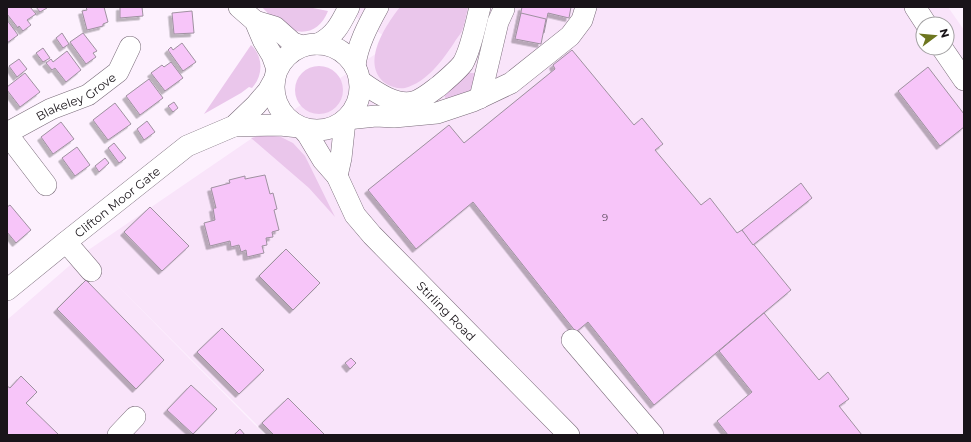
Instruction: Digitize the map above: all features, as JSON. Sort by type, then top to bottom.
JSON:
[{"type":"street","points":[[239,7],[255,21],[275,27],[293,43],[333,47],[346,54],[358,74],[380,95],[399,101],[414,102],[427,95],[445,81],[463,63],[473,36],[480,7]]},
{"type":"street","points":[[275,76],[283,59],[287,56],[310,45],[327,40],[340,24],[349,7]]},
{"type":"street","points":[[255,21],[263,40],[272,55],[275,76],[274,93],[279,109],[290,122],[301,128],[320,131],[333,128],[346,120],[356,108],[360,94],[356,56],[378,7]]},
{"type":"street","points":[[346,120],[376,116],[394,117],[437,113],[480,98],[511,83],[570,36],[582,20],[586,7]]},
{"type":"street","points":[[915,7],[921,16]]},
{"type":"street","points":[[480,98],[498,22],[504,9]]},
{"type":"street","name":"Blakeley Grove","points":[[46,185],[7,133],[51,109],[88,95],[118,72],[130,47]]},
{"type":"street","points":[[948,56],[964,80]]},
{"type":"street","name":"Clifton Moor Gate","points":[[7,290],[188,146],[234,126],[268,91],[275,76]]},
{"type":"street","points":[[337,176],[346,120]]},
{"type":"street","name":"Clifton Moor Gate","points":[[234,126],[280,125],[301,128]]},
{"type":"street","name":"Stirling Road","points":[[301,128],[308,135],[323,160],[337,176],[355,215],[372,235],[569,435]]},
{"type":"street","points":[[66,242],[91,271]]},
{"type":"street","points":[[572,340],[653,435]]},
{"type":"street","points":[[120,434],[135,417]]},
{"type":"shaded area","points":[[262,7],[308,7],[328,11],[320,24],[315,28],[303,32],[290,29],[280,24],[274,20]]},
{"type":"shaded area","points":[[341,7],[948,7],[954,16],[915,16],[915,56],[955,56],[955,17],[964,30],[964,435],[267,435],[112,280],[265,435],[7,435],[7,320],[84,253],[393,42]]},
{"type":"shaded area","points":[[400,7],[468,7],[462,31],[439,64],[420,81],[405,88],[390,86],[385,83],[378,75],[375,65],[375,55],[378,44],[388,24]]},
{"type":"shaded area","points":[[251,45],[260,61],[260,72],[256,83],[252,88],[249,87],[204,114]]},
{"type":"shaded area","points":[[319,66],[328,68],[336,73],[341,81],[343,90],[341,99],[336,107],[328,112],[319,114],[310,112],[302,107],[297,99],[295,90],[297,81],[302,73],[310,68]]},
{"type":"shaded area","points":[[464,72],[480,74],[478,88],[447,101],[444,95]]},
{"type":"shaded area","points":[[265,135],[281,137],[293,143],[305,156],[335,217],[309,188],[251,138]]},
{"type":"building","points":[[7,7],[30,7],[36,14],[27,20],[31,25],[23,31],[19,26],[18,28],[7,14]]},
{"type":"building","points":[[36,7],[46,7],[47,8],[40,12]]},
{"type":"building","points":[[86,7],[104,7],[108,22],[103,24],[103,26],[87,30],[82,11],[87,10]]},
{"type":"building","points":[[120,7],[142,7],[143,16],[120,18]]},
{"type":"building","points":[[522,7],[571,7],[569,18],[548,13],[544,33],[518,27]]},
{"type":"building","points":[[192,11],[194,33],[174,34],[172,13]]},
{"type":"building","points":[[521,13],[546,19],[541,44],[515,39]]},
{"type":"building","points":[[7,20],[18,35],[7,43]]},
{"type":"building","points":[[62,33],[69,44],[63,48],[56,38]]},
{"type":"building","points":[[83,33],[97,51],[93,53],[96,57],[86,64],[70,42]]},
{"type":"building","points":[[182,43],[196,62],[183,71],[168,50],[171,47],[173,50]]},
{"type":"building","points":[[43,48],[50,58],[43,62],[36,53]]},
{"type":"building","points":[[572,50],[634,125],[642,118],[663,144],[655,150],[701,205],[710,198],[737,233],[742,230],[791,290],[654,405],[588,322],[576,332],[473,202],[416,249],[368,190],[449,125],[464,143],[555,69],[553,65]]},
{"type":"building","points":[[67,51],[81,70],[66,82],[55,68],[52,70],[46,63],[51,59],[53,62]]},
{"type":"building","points":[[19,59],[27,69],[17,77],[9,66]]},
{"type":"building","points":[[171,62],[183,78],[165,91],[151,73],[162,65],[164,67]]},
{"type":"building","points":[[928,67],[964,114],[964,127],[940,146],[898,91]]},
{"type":"building","points":[[25,73],[40,92],[20,107],[7,90],[7,87]]},
{"type":"building","points":[[149,79],[163,98],[140,115],[126,96]]},
{"type":"building","points":[[174,102],[178,108],[173,112],[168,106]]},
{"type":"building","points":[[115,103],[131,124],[108,140],[93,120]]},
{"type":"building","points":[[147,121],[155,132],[144,140],[137,129]]},
{"type":"building","points":[[61,122],[74,139],[53,154],[41,137]]},
{"type":"building","points":[[114,143],[126,158],[119,163],[108,148]]},
{"type":"building","points":[[77,147],[90,165],[75,176],[62,158]]},
{"type":"building","points":[[105,158],[109,163],[99,172],[95,166]]},
{"type":"building","points":[[265,175],[270,194],[273,193],[277,209],[274,210],[279,230],[272,232],[273,237],[266,238],[267,245],[262,246],[264,253],[247,257],[246,250],[241,252],[239,245],[231,247],[230,241],[210,246],[204,223],[215,220],[213,208],[216,208],[211,188],[230,183],[229,180],[245,176],[245,179]]},
{"type":"building","points":[[801,183],[812,198],[753,245],[742,230]]},
{"type":"building","points":[[10,205],[31,230],[16,243],[7,232],[7,207]]},
{"type":"building","points":[[150,207],[189,246],[162,271],[124,232]]},
{"type":"building","points":[[286,249],[320,283],[293,310],[259,276]]},
{"type":"building","points":[[86,280],[164,360],[136,389],[57,309]]},
{"type":"building","points":[[764,313],[819,380],[828,372],[849,399],[839,406],[862,435],[728,435],[717,421],[752,392],[719,351]]},
{"type":"building","points":[[222,328],[264,370],[239,394],[197,352]]},
{"type":"building","points":[[351,358],[356,363],[350,369],[345,363]]},
{"type":"building","points":[[21,376],[37,392],[26,403],[59,435],[7,435],[7,386],[10,388]]},
{"type":"building","points":[[191,385],[217,409],[193,434],[167,410]]},
{"type":"building","points":[[288,398],[325,435],[274,435],[262,423]]},
{"type":"building","points":[[240,429],[245,435],[234,435]]}]
